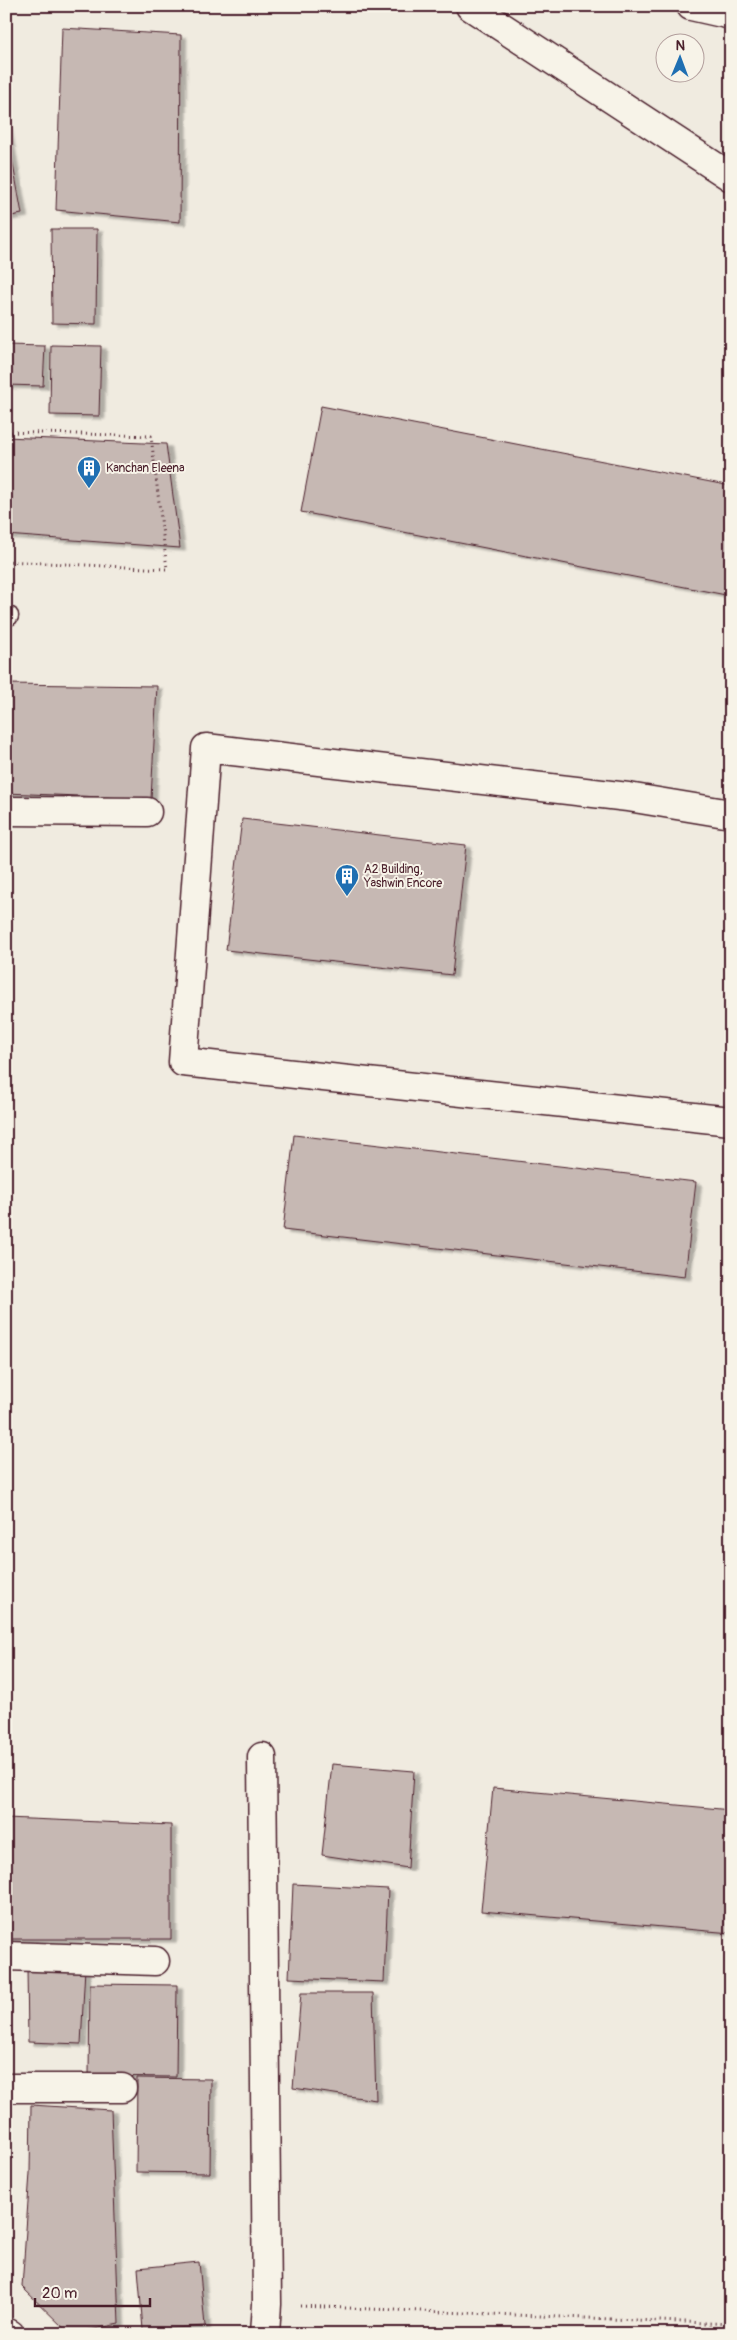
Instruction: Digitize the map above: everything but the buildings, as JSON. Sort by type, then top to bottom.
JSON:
[{"type":"street","points":[[470,6],[731,177]]},
{"type":"street","points":[[691,6],[731,15]]},
{"type":"street","points":[[731,814],[628,797],[206,748],[183,1062],[731,1121]]},
{"type":"street","points":[[6,811],[147,812]]},
{"type":"street","points":[[262,1757],[267,2304],[265,2334]]},
{"type":"street","points":[[6,1956],[155,1961]]},
{"type":"street","points":[[6,2088],[122,2088]]},
{"type":"street","points":[[6,2332],[10,2334]]},
{"type":"path","points":[[6,432],[151,436],[167,569],[6,561]]},
{"type":"path","points":[[267,2304],[731,2324]]},
{"type":"place","name":"Kanchan Eleena","points":[[89,489]]},
{"type":"place","name":"A2 Building, Yashwin Encore","points":[[347,897]]}]
